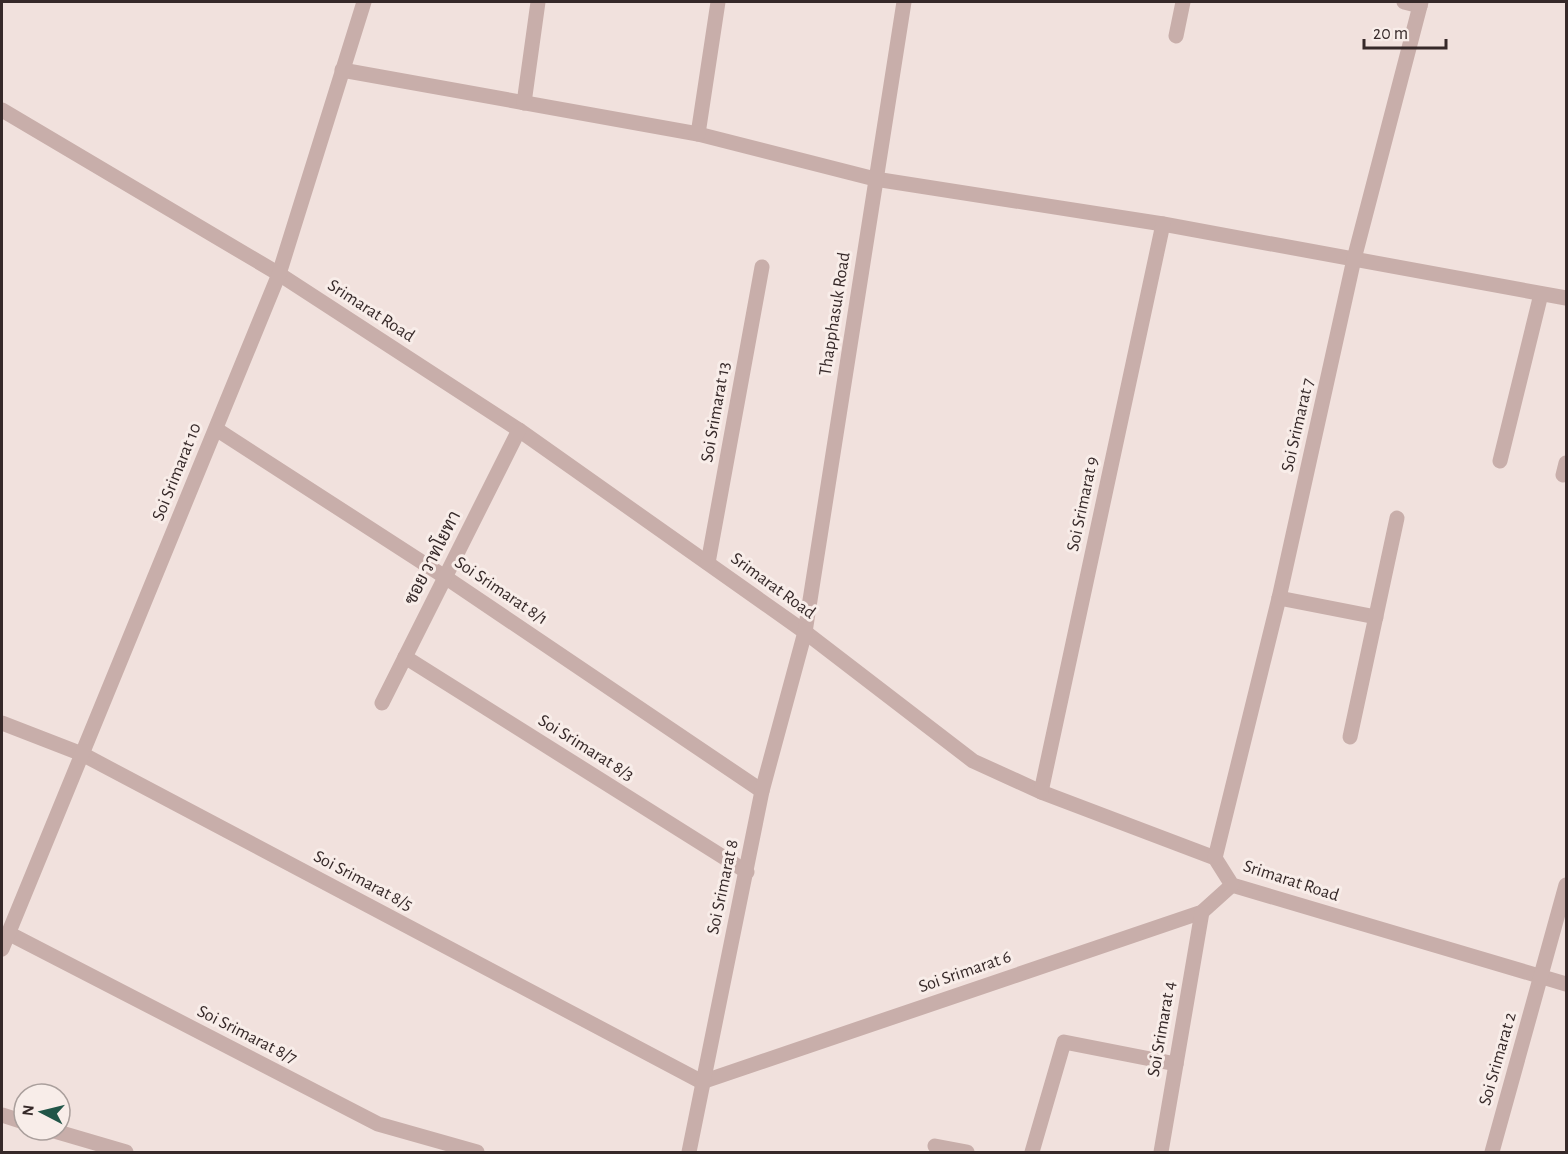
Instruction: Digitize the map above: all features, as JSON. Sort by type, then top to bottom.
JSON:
[{"type":"street","name":"Soi Srimarat 10","points":[[2,949],[279,274],[363,2]]},
{"type":"street","points":[[524,103],[538,2]]},
{"type":"street","points":[[698,134],[718,2]]},
{"type":"street","name":"Thapphasuk Road","points":[[805,632],[904,2]]},
{"type":"street","points":[[1176,36],[1183,2]]},
{"type":"street","points":[[1404,2],[1421,4]]},
{"type":"street","name":"Soi Srimarat 7","points":[[1215,858],[1279,598],[1354,260],[1421,4]]},
{"type":"street","points":[[342,70],[698,134],[875,179],[1163,224],[1566,298]]},
{"type":"street","name":"Srimarat Road","points":[[2,110],[279,274],[519,430],[805,632],[973,761],[1041,792],[1215,858],[1232,885],[1566,984]]},
{"type":"street","name":"Soi Srimarat 9","points":[[1041,792],[1163,224]]},
{"type":"street","name":"Soi Srimarat 13","points":[[708,563],[762,267]]},
{"type":"street","points":[[1500,461],[1541,294]]},
{"type":"street","name":"Soi Srimarat 8/1","points":[[216,429],[445,577],[762,791]]},
{"type":"street","name":"ซอย วาทโยทา","points":[[382,703],[519,430]]},
{"type":"street","points":[[1350,737],[1397,518]]},
{"type":"street","points":[[1279,598],[1376,617]]},
{"type":"street","name":"Soi Srimarat 8","points":[[689,1152],[762,791],[805,632]]},
{"type":"street","name":"Soi Srimarat 8/3","points":[[405,657],[747,872]]},
{"type":"street","name":"Soi Srimarat 8/5","points":[[2,723],[82,754],[702,1082]]},
{"type":"street","name":"Soi Srimarat 6","points":[[702,1082],[1202,912],[1232,885]]},
{"type":"street","name":"Soi Srimarat 2","points":[[1492,1152],[1566,885]]},
{"type":"street","name":"Soi Srimarat 4","points":[[1161,1152],[1202,912]]},
{"type":"street","name":"Soi Srimarat 8/7","points":[[8,933],[378,1124],[477,1152]]},
{"type":"street","points":[[1032,1152],[1064,1042],[1176,1064]]},
{"type":"street","points":[[72,1136],[126,1152]]},
{"type":"street","points":[[935,1146],[967,1152]]}]
